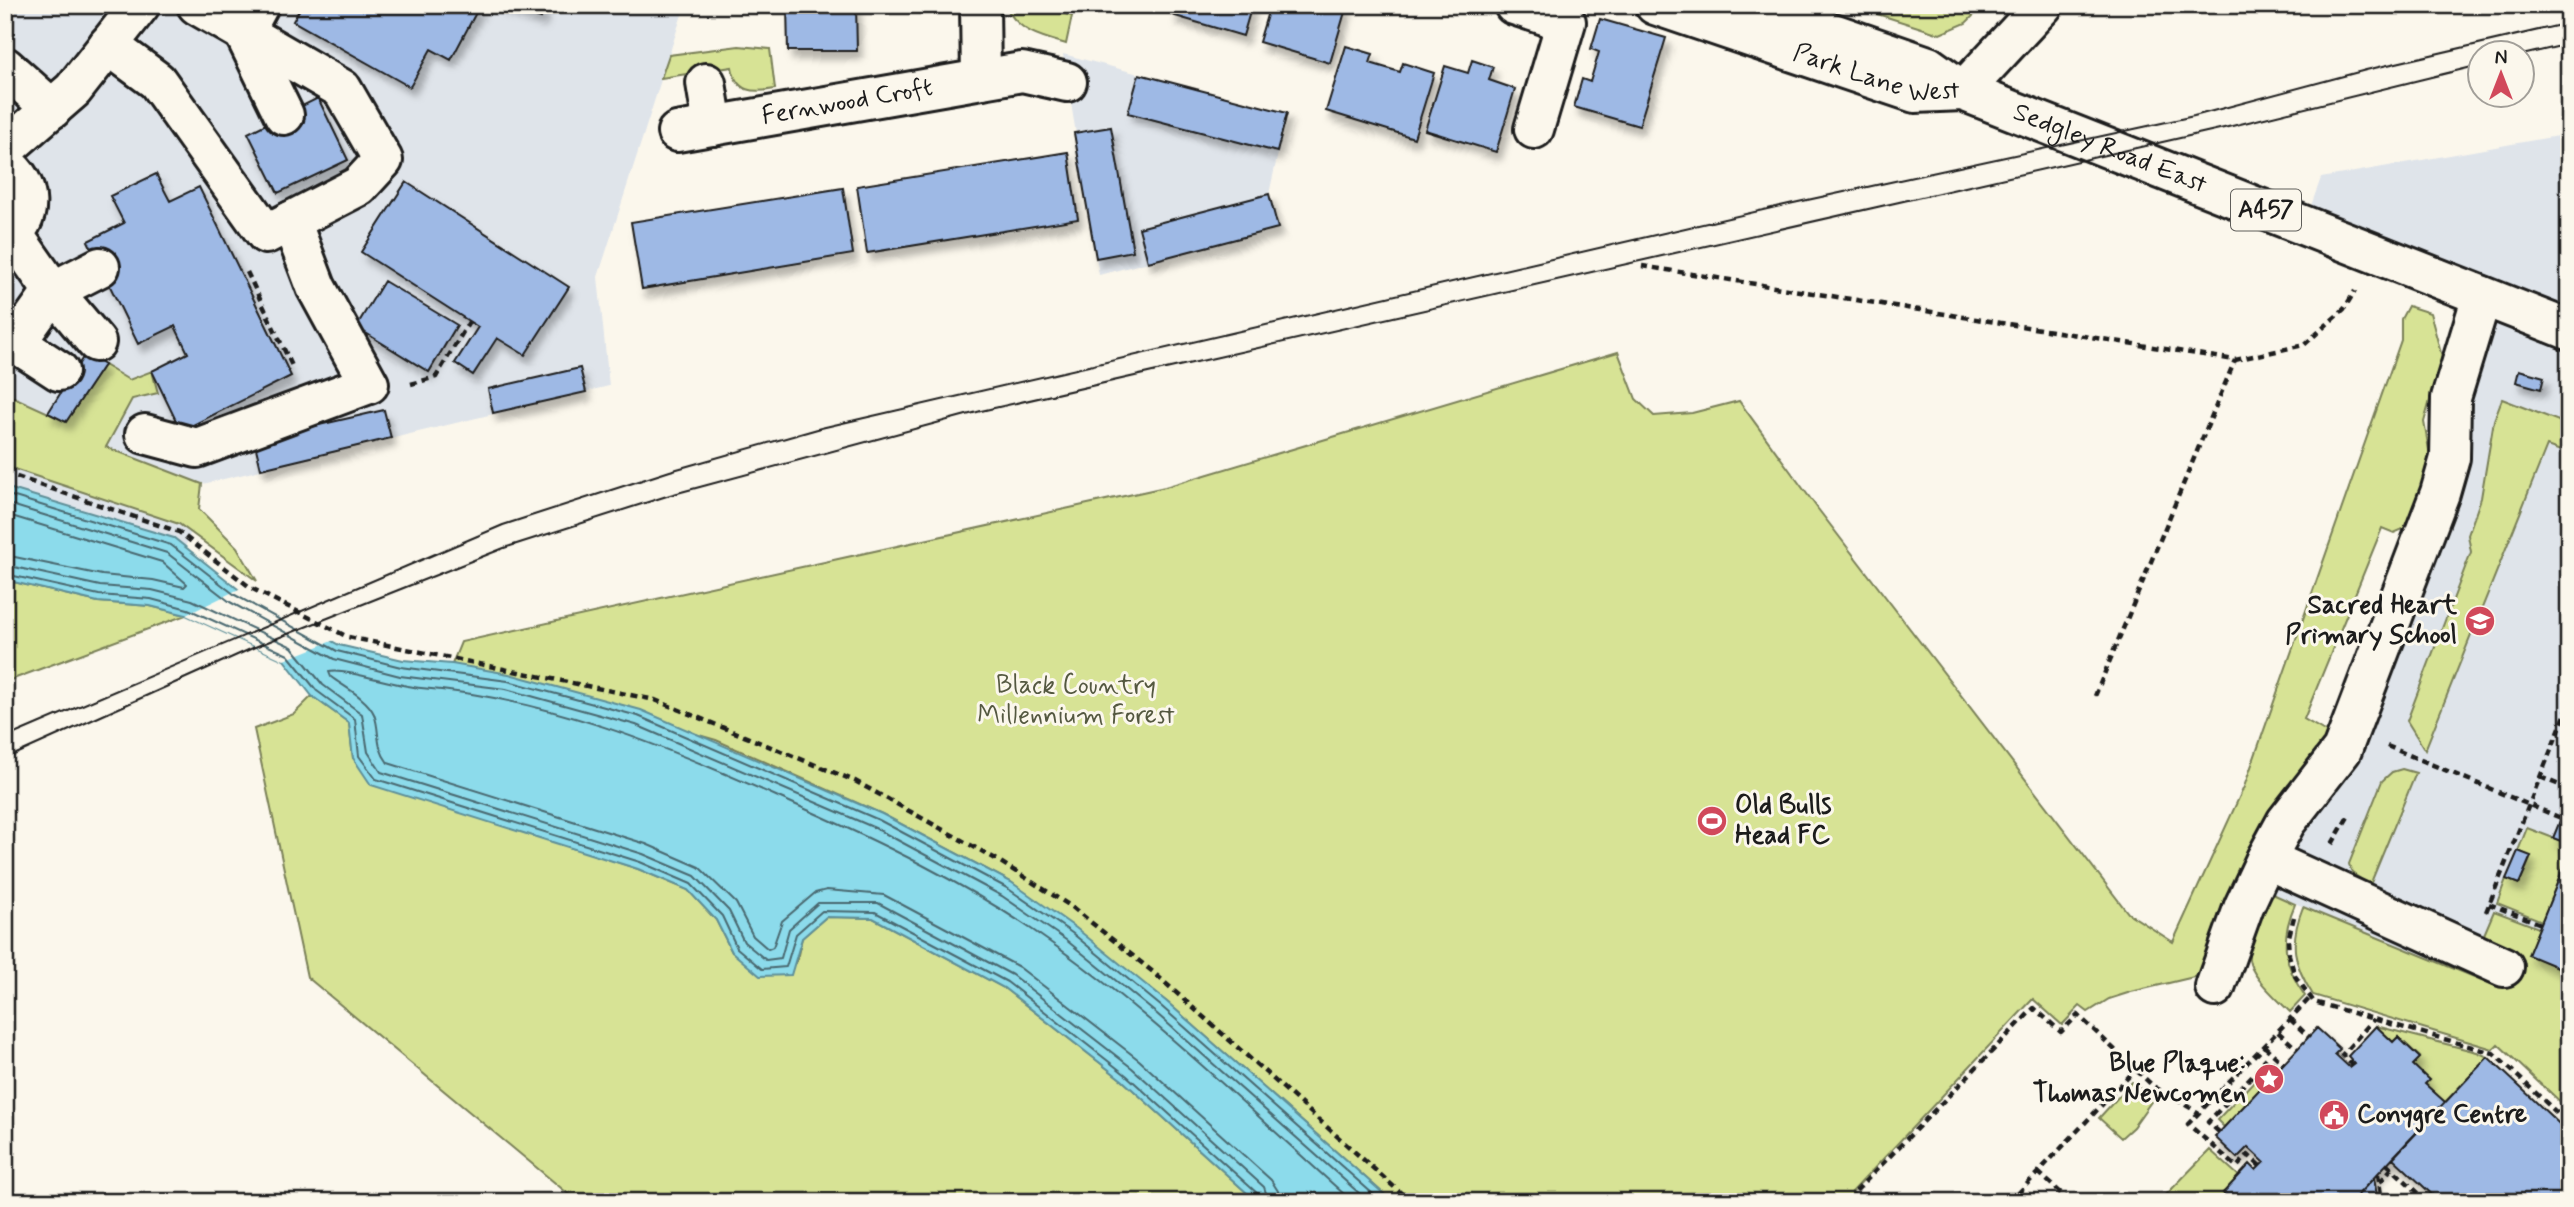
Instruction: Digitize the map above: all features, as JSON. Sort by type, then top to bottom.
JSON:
[{"type":"street","points":[[5,149],[73,90],[139,5]]},
{"type":"street","points":[[108,45],[157,81],[266,234],[359,187],[383,160],[342,89],[251,19],[197,5]]},
{"type":"street","points":[[980,5],[981,79]]},
{"type":"street","points":[[1514,5],[1566,22],[1534,129]]},
{"type":"street","name":"Park Lane West","points":[[1655,5],[1915,93],[1963,91]]},
{"type":"street","name":"Park Lane West","points":[[1752,5],[1928,66],[1963,91]]},
{"type":"street","points":[[1963,91],[2043,5]]},
{"type":"street","points":[[251,19],[284,115]]},
{"type":"street","points":[[5,67],[52,109]]},
{"type":"street","name":"Fernwood Croft","points":[[706,83],[695,129],[1021,72],[1067,82]]},
{"type":"street","name":"Sedgley Road East","points":[[1963,91],[2569,330]]},
{"type":"street","points":[[5,164],[23,182],[27,196],[27,210],[9,237],[96,342]]},
{"type":"street","points":[[145,434],[197,448],[369,384],[316,286],[291,221]]},
{"type":"street","points":[[60,371],[16,343],[53,291],[100,267]]},
{"type":"street","points":[[2216,987],[2244,906],[2266,859],[2286,822],[2342,750],[2440,493],[2449,458],[2451,398],[2482,296]]},
{"type":"street","points":[[2266,859],[2487,959]]},
{"type":"path","points":[[1642,266],[2235,360],[2304,345],[2344,309],[2377,254]]},
{"type":"path","points":[[2095,696],[2235,360]]},
{"type":"path","points":[[5,473],[179,532],[251,588],[348,637],[655,700],[855,781],[994,858],[1072,907],[1153,972],[1411,1202]]},
{"type":"path","points":[[2487,959],[2489,904],[2569,705]]},
{"type":"path","points":[[2382,759],[2394,734]]},
{"type":"path","points":[[2540,777],[2569,789]]},
{"type":"path","points":[[2354,807],[2311,879],[2291,926],[2288,940],[2295,975],[2311,997],[2323,1005],[2493,1053],[2569,1124]]},
{"type":"path","points":[[2489,904],[2541,924]]},
{"type":"path","points":[[2260,1166],[2248,1155],[2237,1167],[2188,1124],[2311,997]]},
{"type":"path","points":[[1856,1191],[2034,1008],[2061,1031],[2078,1015],[2153,1086],[2199,1113]]},
{"type":"path","points":[[2290,1019],[2309,1037]]},
{"type":"path","points":[[2353,1066],[2342,1055],[2374,1019]]},
{"type":"path","points":[[2278,1031],[2297,1049]]},
{"type":"path","points":[[2264,1046],[2284,1064]]},
{"type":"path","points":[[2219,1132],[2208,1122],[2266,1061],[2257,1052]]},
{"type":"path","points":[[2010,1202],[2135,1070]]},
{"type":"path","points":[[2379,1182],[2389,1166],[2428,1202]]},
{"type":"path","points":[[2038,1172],[2071,1202]]},
{"type":"path","points":[[2378,1174],[2382,1202]]},
{"type":"shaded area","points":[[5,5],[685,5],[598,277],[609,386],[203,484],[199,509],[172,584],[5,536]]},
{"type":"shaded area","points":[[1063,54],[1287,113],[1269,194],[1278,228],[1099,275]]},
{"type":"shaded area","name":"Sacred Heart Primary School","points":[[2569,134],[2569,1030],[2496,986],[2253,886],[2342,750],[2482,297],[2304,225],[2321,178]]},
{"type":"green space","points":[[1005,5],[1032,5],[1072,16],[1066,44],[1030,32],[1016,21]]},
{"type":"green space","points":[[1849,5],[1984,5],[1966,23],[1940,34]]},
{"type":"green space","points":[[739,46],[770,49],[775,89],[747,89],[737,82],[732,67],[661,78],[669,55]]},
{"type":"green space","name":"Black Country Millennium Forest","points":[[2408,306],[2430,313],[2442,357],[2424,422],[2434,478],[2417,523],[2394,533],[2382,528],[2304,719],[2333,736],[2206,970],[2198,976],[2109,999],[2088,1012],[2080,1006],[2062,1025],[2033,999],[1852,1192],[1861,1202],[1393,1202],[1167,1002],[1011,882],[882,814],[716,740],[452,664],[461,642],[1165,487],[1618,352],[1636,399],[1654,416],[1692,413],[1739,401],[1818,509],[2128,913],[2173,942],[2244,787],[2401,340],[2401,319]]},
{"type":"green space","points":[[104,365],[129,380],[152,371],[158,393],[132,399],[106,447],[202,484],[199,509],[237,547],[257,581],[179,524],[5,466],[5,393],[66,421]]},
{"type":"green space","points":[[2502,399],[2564,423],[2561,432],[2569,435],[2569,454],[2547,446],[2425,750],[2407,721],[2471,552],[2468,535],[2481,498],[2494,420]]},
{"type":"green space","points":[[5,580],[98,602],[150,606],[186,615],[5,682]]},
{"type":"green space","points":[[312,696],[349,723],[353,758],[557,842],[638,869],[688,890],[716,920],[732,952],[796,963],[802,938],[826,917],[873,918],[1004,988],[1122,1080],[1257,1202],[578,1202],[307,977],[254,729],[294,714]]},
{"type":"green space","points":[[2402,769],[2416,773],[2370,885],[2352,873],[2349,864],[2382,781],[2392,772]]},
{"type":"green space","points":[[2527,828],[2569,844],[2569,854],[2542,921],[2497,903],[2506,879],[2519,884],[2531,857],[2518,851]]},
{"type":"green space","points":[[2266,891],[2295,904],[2287,929],[2286,951],[2292,973],[2305,996],[2290,1012],[2260,980],[2252,969],[2249,958],[2249,946]]},
{"type":"green space","points":[[2303,907],[2496,986],[2504,967],[2483,937],[2494,911],[2539,928],[2529,955],[2569,972],[2569,1111],[2498,1044],[2493,1049],[2313,995],[2301,973],[2295,953],[2296,931]]},
{"type":"green space","points":[[2376,1026],[2488,1057],[2445,1102],[2425,1084],[2428,1080],[2413,1065],[2420,1057],[2398,1037],[2393,1042]]},
{"type":"green space","points":[[2273,1061],[2281,1067],[2224,1127],[2217,1120]]},
{"type":"green space","points":[[2132,1082],[2153,1099],[2133,1127],[2121,1138],[2099,1118]]},
{"type":"green space","points":[[2210,1150],[2239,1176],[2223,1193],[2232,1202],[2159,1202]]},
{"type":"water","points":[[5,487],[174,538],[238,589],[339,645],[403,660],[452,664],[509,674],[641,710],[882,814],[1011,882],[1076,928],[1167,1002],[1393,1202],[1257,1202],[1122,1080],[1004,988],[873,918],[826,917],[802,938],[791,975],[760,976],[732,952],[716,920],[688,890],[638,869],[371,785],[353,758],[349,723],[312,696],[284,660],[186,615],[150,606],[98,602],[5,580]]},
{"type":"pier","points":[[243,587],[337,639],[284,660],[186,615]]},
{"type":"building","points":[[302,5],[480,5],[451,60],[431,49],[410,87],[293,21]]},
{"type":"building","points":[[499,5],[545,5],[541,18]]},
{"type":"building","points":[[787,5],[856,5],[857,51],[788,51]]},
{"type":"building","points":[[1175,5],[1252,5],[1243,36],[1172,15]]},
{"type":"building","points":[[1270,5],[1347,5],[1330,63],[1259,42]]},
{"type":"building","points":[[1600,19],[1666,38],[1639,126],[1574,107],[1582,79],[1590,82],[1599,52],[1591,49]]},
{"type":"building","points":[[1346,46],[1373,54],[1370,63],[1400,72],[1403,63],[1434,73],[1414,138],[1326,111]]},
{"type":"building","points":[[1472,60],[1493,67],[1489,80],[1515,89],[1496,152],[1425,130],[1445,66],[1468,73]]},
{"type":"building","points":[[1139,74],[1287,113],[1277,152],[1128,113]]},
{"type":"building","points":[[318,98],[348,160],[278,193],[248,133]]},
{"type":"building","points":[[1111,127],[1133,251],[1096,258],[1074,133]]},
{"type":"building","points":[[1068,152],[1078,219],[867,253],[857,186]]},
{"type":"building","points":[[156,174],[170,201],[199,187],[291,376],[181,431],[152,371],[188,353],[175,326],[138,344],[88,241],[124,223],[110,196]]},
{"type":"building","points":[[406,182],[569,287],[525,355],[497,338],[473,375],[455,363],[478,327],[361,252]]},
{"type":"building","points":[[843,188],[853,254],[642,289],[631,222]]},
{"type":"building","points":[[1269,194],[1278,228],[1148,262],[1139,228]]},
{"type":"building","points":[[384,281],[457,325],[429,372],[356,327]]},
{"type":"building","points":[[85,354],[104,365],[66,422],[48,413]]},
{"type":"building","points":[[580,368],[586,392],[493,413],[488,389]]},
{"type":"building","points":[[2519,370],[2544,377],[2541,389],[2516,382]]},
{"type":"building","points":[[384,410],[391,438],[261,469],[254,440]]},
{"type":"building","points":[[2569,799],[2569,844],[2553,838]]},
{"type":"building","points":[[2518,851],[2531,856],[2519,884],[2506,879]]},
{"type":"building","points":[[2569,854],[2569,972],[2528,955]]},
{"type":"building","name":"Conygre Centre","points":[[2376,1026],[2393,1042],[2398,1037],[2420,1058],[2413,1065],[2429,1080],[2425,1084],[2445,1102],[2351,1202],[2232,1202],[2223,1193],[2250,1164],[2256,1170],[2264,1162],[2248,1147],[2237,1158],[2215,1137],[2317,1028],[2340,1049],[2335,1054],[2350,1068],[2355,1064],[2348,1056]]},
{"type":"building","points":[[2488,1057],[2569,1133],[2569,1202],[2440,1202],[2393,1158]]},
{"type":"building","points":[[2374,1178],[2378,1202],[2351,1202]]},
{"type":"tram line","points":[[5,738],[503,525],[670,471],[821,428],[1789,204],[2194,116],[2366,70],[2569,23]]},
{"type":"tram line","points":[[2536,52],[2569,44]]},
{"type":"tram line","points":[[5,759],[255,647],[504,548],[670,495],[981,411],[2224,128],[2466,68]]},
{"type":"place","name":"Sacred Heart Primary School","points":[[2480,621]]},
{"type":"place","name":"Old Bulls Head FC","points":[[1712,821]]},
{"type":"place","name":"Blue Plaque: Thomas Newcomen","points":[[2269,1079]]},
{"type":"place","name":"Conygre Centre","points":[[2334,1115]]}]
